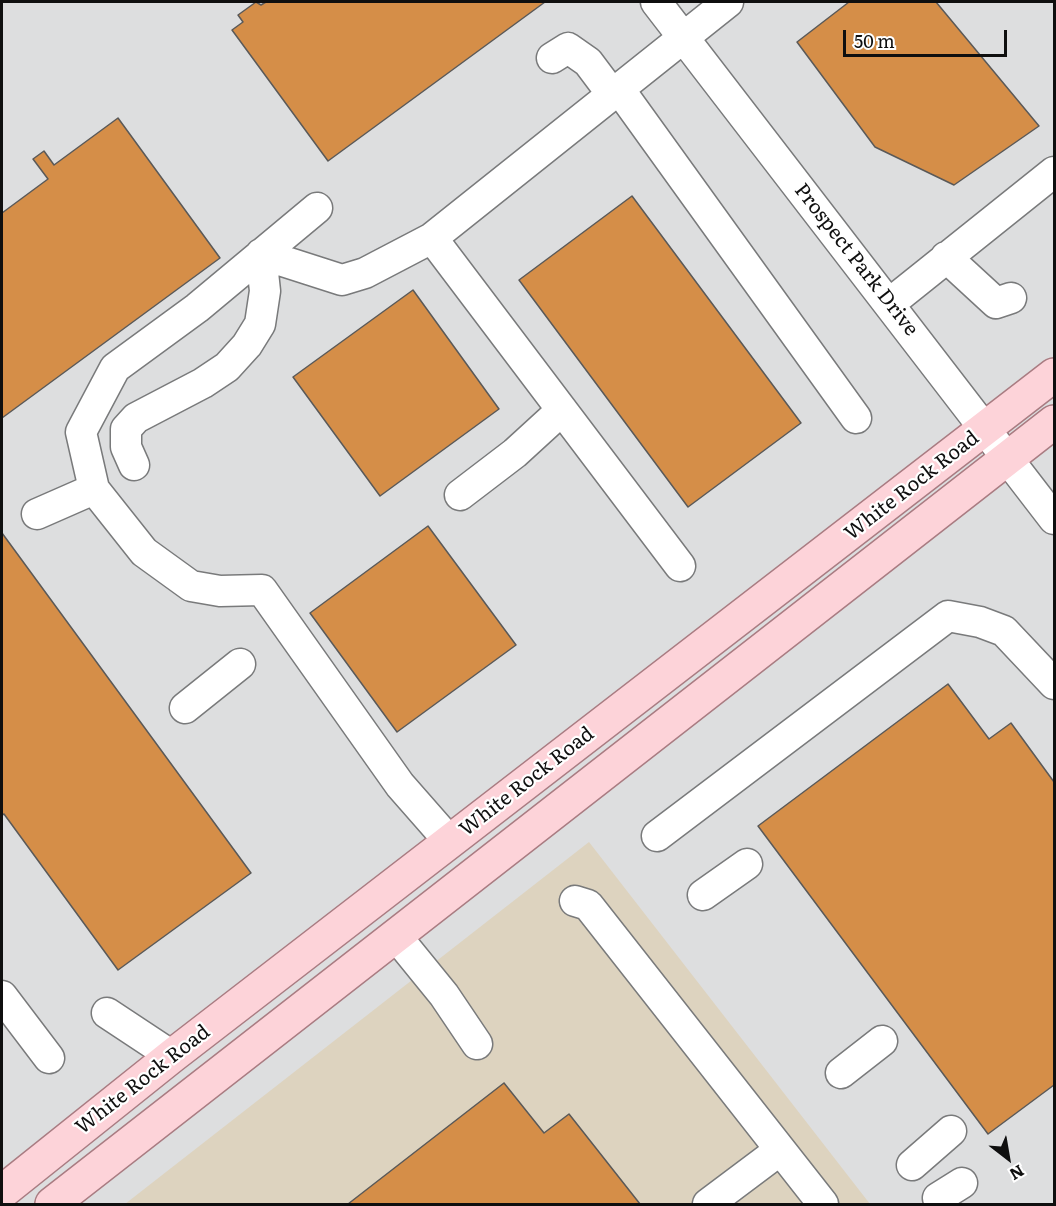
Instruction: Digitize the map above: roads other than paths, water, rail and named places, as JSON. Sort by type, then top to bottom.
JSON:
[{"type":"main road","name":"White Rock Road","points":[[2,1192],[172,1056],[1054,375]]},
{"type":"main road","name":"White Rock Road","points":[[52,1204],[1054,422]]},
{"type":"street","name":"Prospect Park Drive","points":[[656,2],[987,428],[1006,459],[1054,519]]},
{"type":"street","points":[[261,254],[342,280],[365,273],[432,238],[728,2]]},
{"type":"street","points":[[552,58],[568,48],[588,62],[616,91],[856,418]]},
{"type":"street","points":[[889,304],[1054,172]]},
{"type":"street","points":[[320,206],[197,309],[115,368],[81,432],[94,489],[144,552],[191,586],[220,591],[262,590],[399,785],[450,842]]},
{"type":"street","points":[[432,238],[680,566]]},
{"type":"street","points":[[134,465],[126,447],[126,429],[136,418],[203,383],[227,367],[247,345],[260,324],[265,291],[261,254]]},
{"type":"street","points":[[945,257],[996,303],[1011,298]]},
{"type":"street","points":[[460,495],[514,453],[562,410]]},
{"type":"street","points":[[37,514],[94,489]]},
{"type":"street","points":[[657,836],[948,616],[980,622],[1004,631],[1054,684]]},
{"type":"street","points":[[185,708],[240,664]]},
{"type":"street","points":[[703,895],[747,864]]},
{"type":"street","points":[[575,901],[588,905],[823,1204]]},
{"type":"street","points":[[396,936],[444,995],[477,1044]]},
{"type":"street","points":[[2,996],[49,1058]]},
{"type":"street","points":[[107,1013],[172,1056]]},
{"type":"street","points":[[840,1073],[882,1041]]},
{"type":"street","points":[[912,1166],[951,1131]]},
{"type":"street","points":[[708,1204],[780,1150]]}]
